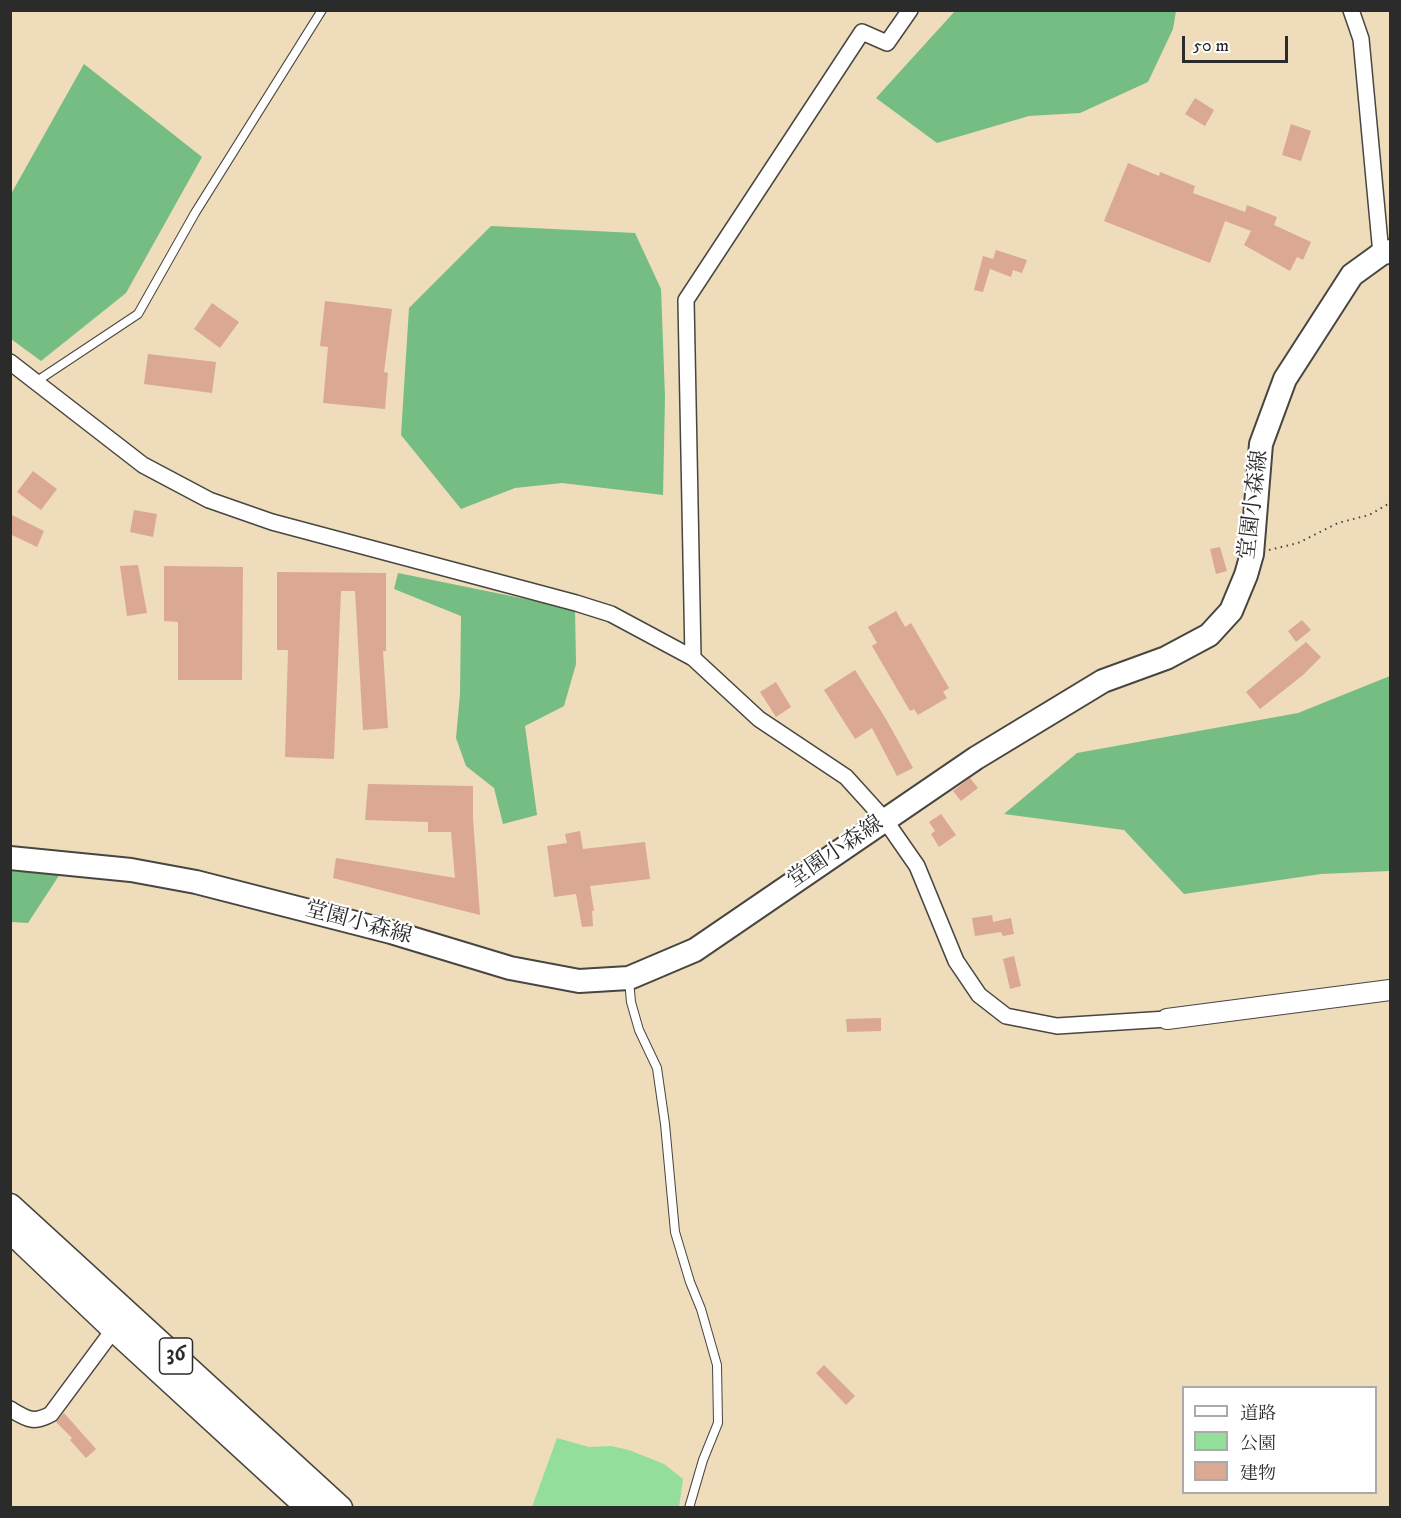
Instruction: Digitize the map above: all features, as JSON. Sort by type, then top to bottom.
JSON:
[{"type":"main road","name":"堂園小森線","points":[[10,858],[131,870],[196,882],[392,932],[510,968],[579,981],[629,978],[695,950],[976,758],[1103,681],[1166,658],[1209,635],[1231,611],[1252,554],[1261,444],[1286,379],[1352,275],[1386,253]]},
{"type":"main road","name":"36","points":[[10,1206],[340,1508]]},
{"type":"main road","name":"36","points":[[10,1230],[309,1508]]},
{"type":"street","points":[[693,658],[686,300],[862,32],[887,43],[910,10]]},
{"type":"street","points":[[1351,10],[1361,39],[1386,253]]},
{"type":"street","points":[[10,362],[143,465],[209,500],[272,522],[611,614],[693,658],[759,720],[846,777],[885,820],[916,866],[956,962],[979,995],[1006,1016],[1057,1026],[1167,1019],[1390,990]]},
{"type":"street","points":[[10,1409],[29,1420],[41,1419],[51,1414],[114,1329]]},
{"type":"lane","points":[[37,381],[138,314],[195,213],[322,10]]},
{"type":"lane","points":[[629,978],[631,1002],[639,1030],[657,1068],[665,1124],[675,1232],[717,1365],[718,1423],[703,1460],[689,1508]]},
{"type":"path","points":[[1252,554],[1298,543],[1338,523],[1370,515],[1390,503]]},
{"type":"green space","points":[[955,11],[1176,11],[1173,29],[1148,82],[1080,113],[1029,116],[937,143],[876,98]]},
{"type":"green space","points":[[84,64],[202,157],[126,293],[41,361],[11,339],[11,194]]},
{"type":"green space","points":[[491,226],[635,233],[661,289],[665,397],[663,495],[562,483],[515,488],[461,509],[401,435],[409,308]]},
{"type":"green space","points":[[398,573],[575,609],[576,664],[564,706],[525,726],[537,815],[503,824],[494,788],[466,766],[456,738],[460,694],[461,616],[394,589]]},
{"type":"green space","points":[[1390,676],[1390,871],[1321,874],[1184,894],[1124,830],[1004,814],[1077,753],[1298,713]]},
{"type":"green space","points":[[10,871],[60,874],[28,923],[11,922]]},
{"type":"green space","points":[[557,1438],[589,1447],[611,1446],[629,1450],[664,1464],[683,1479],[679,1507],[532,1507]]},
{"type":"building","points":[[1195,98],[1214,110],[1205,126],[1185,114]]},
{"type":"building","points":[[1291,124],[1311,131],[1301,161],[1282,155]]},
{"type":"building","points":[[1128,163],[1159,176],[1160,172],[1195,186],[1193,193],[1245,212],[1247,205],[1277,217],[1274,225],[1311,242],[1303,260],[1297,257],[1290,271],[1244,245],[1251,231],[1225,221],[1210,263],[1104,221]]},
{"type":"building","points":[[996,250],[1027,260],[1022,273],[1013,270],[1011,277],[990,269],[983,292],[974,290],[983,256],[993,259]]},
{"type":"building","points":[[325,301],[392,309],[384,372],[388,373],[385,409],[323,403],[328,347],[320,346]]},
{"type":"building","points":[[212,303],[239,322],[220,348],[194,329]]},
{"type":"building","points":[[148,354],[216,362],[212,393],[144,384]]},
{"type":"building","points":[[33,471],[57,489],[41,510],[17,492]]},
{"type":"building","points":[[134,510],[157,514],[153,537],[130,532]]},
{"type":"building","points":[[10,514],[44,531],[37,547],[10,534]]},
{"type":"building","points":[[1220,547],[1227,571],[1216,574],[1210,549]]},
{"type":"building","points":[[138,565],[147,613],[127,616],[120,566]]},
{"type":"building","points":[[164,566],[243,567],[242,680],[178,680],[178,622],[164,621]]},
{"type":"building","points":[[277,572],[386,573],[386,651],[383,651],[388,728],[363,730],[355,591],[341,591],[334,759],[285,757],[288,650],[277,650]]},
{"type":"building","points":[[896,611],[905,627],[911,623],[949,688],[943,692],[947,698],[918,715],[914,709],[910,711],[872,646],[877,643],[868,627]]},
{"type":"building","points":[[1302,620],[1311,630],[1296,642],[1288,631]]},
{"type":"building","points":[[1306,642],[1321,657],[1303,675],[1260,709],[1246,692]]},
{"type":"building","points":[[855,670],[913,768],[897,776],[872,728],[855,739],[824,690]]},
{"type":"building","points":[[776,682],[791,707],[776,717],[760,692]]},
{"type":"building","points":[[970,778],[978,788],[961,801],[953,791]]},
{"type":"building","points":[[368,784],[473,786],[480,915],[333,878],[336,858],[455,878],[451,832],[428,832],[428,822],[365,820]]},
{"type":"building","points":[[941,814],[956,835],[939,847],[931,834],[935,831],[929,822]]},
{"type":"building","points":[[580,831],[583,849],[645,842],[650,879],[590,886],[594,911],[592,911],[593,926],[582,927],[576,894],[554,897],[547,846],[567,843],[565,834]]},
{"type":"building","points":[[992,915],[993,922],[1011,918],[1014,934],[1003,936],[1001,932],[975,936],[972,918]]},
{"type":"building","points":[[1014,956],[1021,986],[1010,989],[1003,959]]},
{"type":"building","points":[[881,1018],[881,1031],[847,1032],[846,1019]]},
{"type":"building","points":[[824,1365],[855,1396],[846,1405],[816,1373]]},
{"type":"building","points":[[64,1413],[96,1449],[86,1458],[70,1440],[72,1438],[56,1422]]}]
